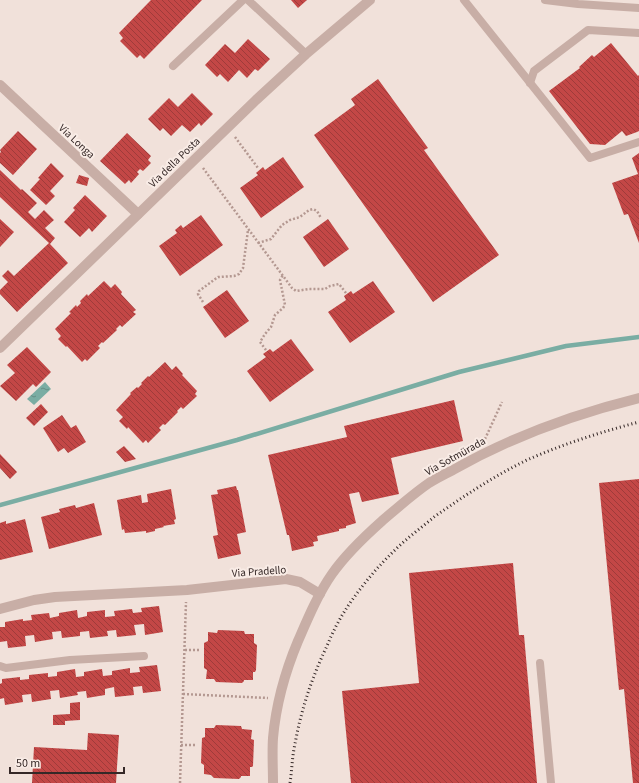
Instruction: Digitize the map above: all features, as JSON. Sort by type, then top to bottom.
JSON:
[{"type":"street","name":"Via della Posta","points":[[0,348],[227,127],[306,54],[370,0]]},
{"type":"street","name":"Via Longa","points":[[0,85],[138,214]]},
{"type":"street","name":"Via Sotmürada","points":[[320,594],[332,574],[367,535],[388,516],[429,484],[478,456],[526,434],[586,412],[639,398]]},
{"type":"street","name":"Via Pradello","points":[[0,609],[34,600],[81,594],[187,590],[286,579],[300,582],[320,594]]},
{"type":"street","points":[[273,783],[273,738],[281,692],[289,664],[320,594]]},
{"type":"lane","points":[[173,66],[243,0]]},
{"type":"lane","points":[[248,0],[306,54]]},
{"type":"lane","points":[[464,0],[590,158],[639,142]]},
{"type":"lane","points":[[545,0],[639,8]]},
{"type":"lane","points":[[530,83],[534,71],[588,30],[639,33]]},
{"type":"lane","points":[[0,666],[6,668],[70,660],[144,656]]},
{"type":"lane","points":[[540,664],[551,783]]},
{"type":"path","points":[[227,127],[258,168]]},
{"type":"path","points":[[195,158],[292,288],[296,291],[326,289],[330,286],[339,284],[346,294]]},
{"type":"path","points":[[258,243],[271,239],[282,225],[290,220],[300,217],[309,210],[313,209],[317,211],[321,218]]},
{"type":"path","points":[[203,302],[198,294],[199,291],[218,278],[239,274],[243,268],[248,229]]},
{"type":"path","points":[[266,350],[260,342],[264,334],[271,327],[276,315],[285,305],[280,280],[283,275]]},
{"type":"path","points":[[478,456],[502,402]]},
{"type":"path","points":[[180,783],[187,590]]},
{"type":"path","points":[[185,650],[201,650]]},
{"type":"path","points":[[183,694],[268,698]]},
{"type":"path","points":[[181,745],[196,745]]},
{"type":"water","points":[[45,382],[51,389],[34,405],[27,399]]},
{"type":"building","points":[[151,0],[202,0],[144,59],[140,55],[137,58],[120,41],[123,38],[119,33]]},
{"type":"building","points":[[291,0],[307,0],[298,8]]},
{"type":"building","points":[[248,39],[270,59],[258,71],[255,69],[247,78],[239,70],[228,82],[220,74],[217,77],[205,65],[225,44],[235,53]]},
{"type":"building","points":[[611,43],[638,76],[639,75],[639,131],[626,136],[622,131],[605,145],[590,144],[549,91],[580,68],[579,67],[592,55],[594,57]]},
{"type":"building","points":[[378,79],[428,148],[424,150],[499,255],[433,302],[314,135],[355,105],[351,99]]},
{"type":"building","points":[[192,93],[213,114],[201,126],[199,123],[190,132],[182,125],[171,136],[163,128],[160,131],[148,119],[169,98],[178,107]]},
{"type":"building","points":[[18,131],[37,149],[13,175],[0,163],[0,150]]},
{"type":"building","points":[[127,133],[151,156],[148,160],[151,163],[143,171],[140,169],[137,172],[139,174],[131,183],[129,180],[125,184],[100,161]]},
{"type":"building","points":[[639,153],[639,243],[628,214],[624,215],[612,183],[638,174],[632,158]]},
{"type":"building","points":[[283,157],[304,187],[261,218],[240,188],[258,175],[256,173],[263,167],[265,170]]},
{"type":"building","points":[[51,163],[64,176],[50,191],[55,196],[46,205],[30,190]]},
{"type":"building","points":[[0,170],[37,203],[28,212],[35,219],[44,210],[54,220],[45,228],[55,238],[50,244],[68,263],[17,312],[0,294],[0,290],[8,282],[2,276],[8,270],[14,276],[49,243],[0,197]]},
{"type":"building","points":[[79,175],[89,178],[87,186],[76,183]]},
{"type":"building","points":[[85,195],[107,216],[92,232],[89,228],[80,237],[64,222],[75,210],[73,208]]},
{"type":"building","points":[[201,215],[223,245],[180,276],[159,246],[177,233],[175,230],[181,225],[183,228]]},
{"type":"building","points":[[0,219],[14,232],[0,247]]},
{"type":"building","points":[[328,219],[349,249],[324,267],[303,237]]},
{"type":"building","points":[[104,281],[111,288],[115,284],[122,292],[121,294],[136,310],[133,312],[136,314],[122,327],[120,325],[116,329],[117,330],[103,343],[102,342],[98,346],[100,348],[87,361],[85,359],[82,362],[58,339],[61,336],[55,329],[71,313],[69,312],[76,305],[77,307],[81,303],[80,301],[87,294],[88,296]]},
{"type":"building","points":[[373,281],[395,312],[350,343],[328,312],[346,300],[344,296],[351,291],[353,294]]},
{"type":"building","points":[[227,290],[249,321],[225,338],[203,307]]},
{"type":"building","points":[[291,339],[314,370],[270,402],[247,371],[266,357],[263,354],[270,349],[273,352]]},
{"type":"building","points":[[27,347],[51,372],[36,387],[33,384],[16,401],[0,386],[15,373],[7,365]]},
{"type":"building","points":[[165,362],[172,370],[176,366],[197,391],[195,394],[197,396],[183,409],[181,407],[165,425],[163,424],[159,428],[161,430],[148,443],[146,440],[143,443],[128,427],[127,429],[119,421],[123,417],[116,410],[131,394],[130,393],[137,387],[138,388],[148,376],[149,377]]},
{"type":"building","points":[[454,400],[463,441],[391,458],[399,494],[362,502],[359,492],[349,494],[356,523],[346,526],[346,528],[339,529],[339,531],[317,536],[318,541],[313,542],[314,546],[292,551],[268,455],[347,437],[344,426]]},
{"type":"building","points":[[41,404],[48,412],[34,426],[26,418]]},
{"type":"building","points":[[62,415],[71,428],[76,425],[86,442],[68,453],[64,448],[58,452],[43,428]]},
{"type":"building","points":[[124,446],[136,459],[125,462],[116,452]]},
{"type":"building","points":[[0,454],[17,472],[10,479],[0,468]]},
{"type":"building","points":[[639,479],[639,783],[633,783],[624,689],[619,690],[599,483]]},
{"type":"building","points":[[236,486],[246,532],[237,534],[241,554],[218,559],[213,536],[218,535],[211,495],[218,494],[217,490]]},
{"type":"building","points":[[171,489],[176,519],[174,520],[175,524],[163,526],[164,527],[155,529],[155,531],[146,533],[146,531],[125,533],[124,529],[122,530],[117,500],[141,495],[142,503],[148,502],[147,494]]},
{"type":"building","points":[[94,503],[102,535],[49,549],[41,517],[60,512],[59,509],[75,505],[76,508]]},
{"type":"building","points":[[25,519],[33,552],[0,560],[0,523],[6,521],[6,524]]},
{"type":"building","points":[[513,563],[519,635],[524,635],[537,783],[351,783],[342,691],[419,683],[409,573]]},
{"type":"building","points":[[159,606],[163,632],[145,635],[144,624],[134,625],[136,635],[117,637],[116,630],[107,631],[108,636],[90,638],[89,631],[80,632],[80,636],[62,638],[61,631],[52,632],[53,639],[35,642],[34,635],[25,636],[26,646],[8,648],[7,641],[0,642],[0,627],[5,627],[5,622],[23,619],[23,621],[32,620],[31,615],[49,613],[50,618],[59,616],[59,613],[77,610],[78,618],[87,616],[87,612],[105,610],[105,617],[115,616],[114,611],[132,609],[133,613],[142,612],[141,608]]},
{"type":"building","points":[[218,630],[244,631],[245,634],[254,634],[254,643],[257,645],[256,670],[253,672],[253,680],[244,680],[242,683],[216,682],[214,679],[206,679],[207,670],[204,668],[204,643],[208,641],[208,632],[217,633]]},
{"type":"building","points":[[157,665],[161,691],[143,693],[142,686],[133,687],[134,695],[115,697],[114,687],[105,689],[105,695],[87,698],[86,691],[77,692],[78,695],[60,698],[59,690],[50,691],[51,699],[32,702],[31,694],[22,695],[23,702],[5,705],[4,698],[0,699],[0,684],[2,683],[2,679],[20,677],[20,680],[29,679],[29,675],[48,673],[48,677],[57,676],[57,672],[75,669],[76,677],[84,676],[84,672],[102,669],[103,676],[112,675],[112,671],[130,668],[130,673],[140,672],[139,667]]},
{"type":"building","points":[[80,702],[80,720],[65,721],[65,725],[53,725],[53,715],[70,714],[70,703]]},
{"type":"building","points":[[216,725],[241,726],[242,729],[252,730],[251,739],[254,740],[253,766],[250,767],[250,776],[241,776],[239,779],[214,778],[211,775],[204,774],[204,765],[201,763],[202,738],[205,737],[205,728],[214,728]]},
{"type":"building","points":[[88,733],[119,735],[116,783],[32,783],[34,747],[87,750]]},
{"type":"waterway","points":[[0,505],[237,440],[459,372],[566,346],[639,337]]},
{"type":"railway","points":[[290,783],[294,749],[300,719],[312,682],[333,631],[357,593],[388,557],[404,541],[434,517],[479,487],[515,466],[541,454],[596,434],[639,422]]}]
